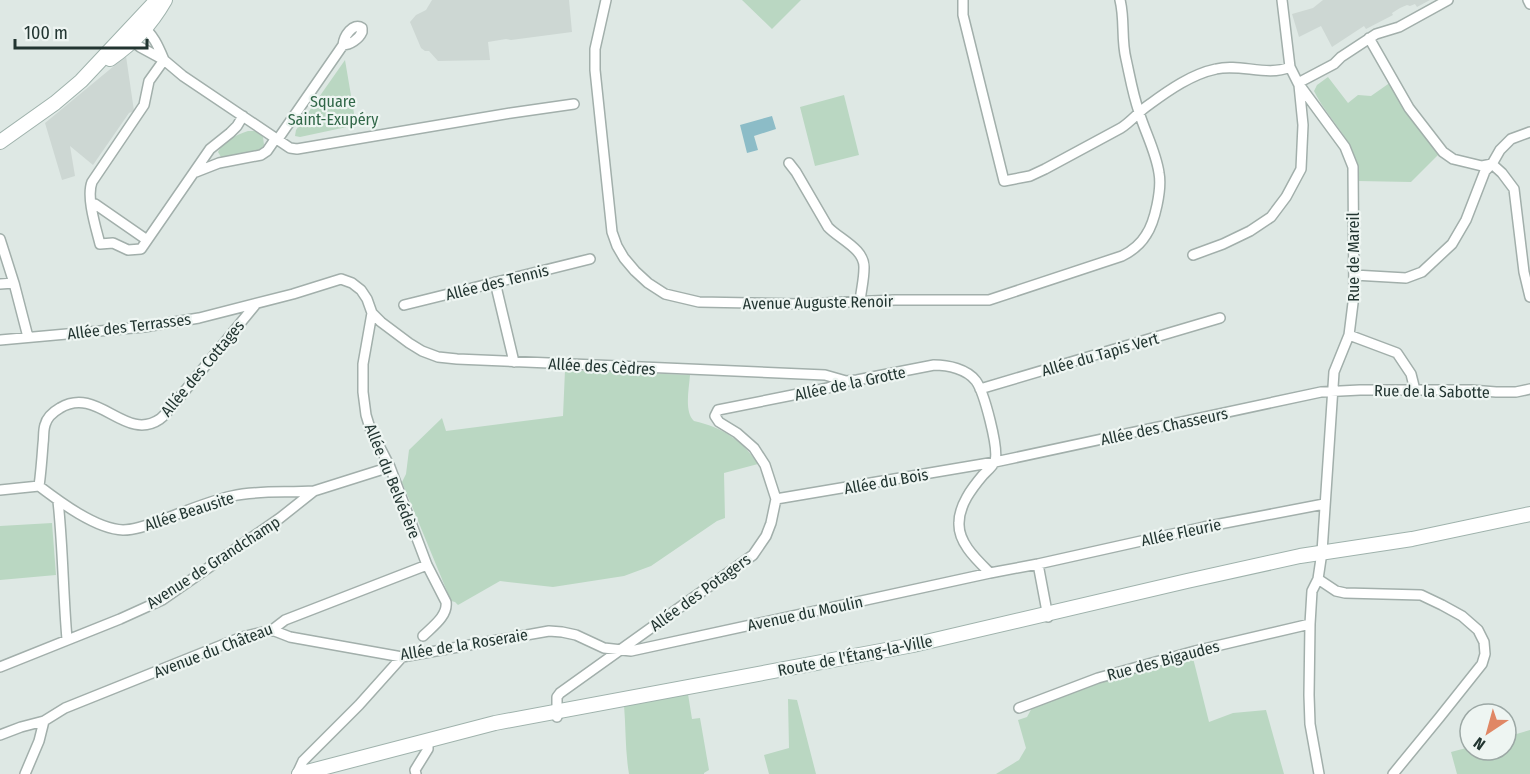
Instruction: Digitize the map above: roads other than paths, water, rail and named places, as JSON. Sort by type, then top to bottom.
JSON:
[{"type":"street","points":[[89,74],[132,41],[157,0]]},
{"type":"street","points":[[0,142],[55,103],[138,28],[151,22],[165,0]]},
{"type":"street","name":"Avenue Auguste Renoir","points":[[606,0],[595,49],[597,95],[612,232],[617,246],[635,271],[665,294],[689,301],[747,303],[989,300],[1114,259],[1133,250],[1148,233],[1160,185],[1159,172],[1139,113],[1123,50],[1124,24],[1119,0]]},
{"type":"street","points":[[963,0],[963,15],[1004,181],[1030,176],[1045,169],[1129,123],[1149,105],[1182,83],[1214,69],[1228,66],[1266,71],[1290,67]]},
{"type":"street","points":[[1193,255],[1250,231],[1271,217],[1286,197],[1301,169],[1303,125],[1298,83],[1290,67],[1282,0]]},
{"type":"street","points":[[1298,83],[1334,64],[1376,34],[1399,27],[1448,0]]},
{"type":"street","points":[[1528,0],[1530,4]]},
{"type":"street","points":[[138,28],[159,48],[164,60]]},
{"type":"street","points":[[1369,38],[1409,108],[1443,152],[1453,159],[1482,166],[1492,164]]},
{"type":"street","points":[[132,41],[164,60],[175,70],[290,148],[297,149],[574,104]]},
{"type":"street","points":[[196,172],[219,163],[261,155],[267,151],[343,45]]},
{"type":"street","points":[[164,60],[149,81],[144,105],[90,187],[100,244],[113,243],[128,250],[141,249],[210,149],[230,133],[243,116]]},
{"type":"street","name":"Rue de Mareil","points":[[1298,83],[1345,147],[1353,167],[1354,295],[1349,334],[1335,372],[1322,557],[1318,579],[1312,591],[1310,624],[1310,723],[1319,774]]},
{"type":"street","points":[[1354,275],[1406,278],[1422,272],[1452,244],[1466,220],[1485,171],[1500,150],[1511,139],[1530,132]]},
{"type":"street","points":[[210,149],[210,156],[219,163]]},
{"type":"street","points":[[789,163],[828,227],[861,256],[864,268],[860,302]]},
{"type":"street","points":[[1492,164],[1514,189],[1530,297]]},
{"type":"street","points":[[92,204],[147,240]]},
{"type":"street","points":[[0,239],[28,337]]},
{"type":"street","name":"Allée des Tennis","points":[[404,305],[590,259]]},
{"type":"street","name":"Allée des Cottages","points":[[39,486],[45,424],[51,414],[64,406],[77,402],[90,403],[122,420],[135,424],[148,424],[159,419],[170,409],[256,304],[341,279],[361,290],[372,313]]},
{"type":"street","points":[[495,282],[514,362]]},
{"type":"street","points":[[0,284],[14,283]]},
{"type":"street","name":"Allée des Terrasses","points":[[0,340],[144,327],[199,318],[256,304]]},
{"type":"street","name":"Allée des Cèdres","points":[[372,313],[409,343],[438,357],[825,375],[846,381]]},
{"type":"street","name":"Allée du Belvédère","points":[[372,313],[363,364],[366,415],[370,428],[390,467],[427,565],[447,607],[423,636]]},
{"type":"street","name":"Allée du Tapis Vert","points":[[980,389],[1220,318]]},
{"type":"street","points":[[1349,334],[1397,353],[1412,374],[1415,390]]},
{"type":"street","name":"Allée de la Grotte","points":[[776,499],[765,465],[738,433],[719,422],[715,416],[718,410],[828,388],[846,381],[857,381],[934,365],[944,365],[965,373],[975,380],[980,389]]},
{"type":"street","points":[[980,389],[996,447],[995,462],[964,502],[959,514],[958,526],[967,546],[990,573]]},
{"type":"street","name":"Rue de la Sabotte","points":[[1334,391],[1516,392],[1530,389]]},
{"type":"street","name":"Allée des Chasseurs","points":[[995,462],[1334,391]]},
{"type":"street","name":"Allée du Bois","points":[[776,499],[995,462]]},
{"type":"street","name":"Avenue de Grandchamp","points":[[0,667],[162,600],[280,518],[314,491],[390,467]]},
{"type":"street","points":[[0,490],[39,486]]},
{"type":"street","name":"Allée Beausite","points":[[39,486],[72,510],[102,525],[121,530],[134,529],[233,496],[250,493],[314,491]]},
{"type":"street","name":"Allée des Potagers","points":[[556,714],[557,697],[560,693],[753,555],[766,536],[776,499]]},
{"type":"street","points":[[57,501],[67,639]]},
{"type":"street","name":"Allée Fleurie","points":[[990,573],[1324,504]]},
{"type":"street","name":"Route de l'Étang-la-Ville","points":[[320,774],[495,723],[556,714],[913,645],[1048,617],[1223,576],[1530,514]]},
{"type":"street","points":[[1038,564],[1048,617]]},
{"type":"street","name":"Avenue du Château","points":[[0,735],[44,721],[65,708],[242,638],[272,630],[285,621],[427,565]]},
{"type":"street","name":"Avenue du Moulin","points":[[620,650],[632,651],[990,573]]},
{"type":"street","points":[[1318,579],[1336,591],[1345,593],[1421,595],[1462,616],[1478,630],[1484,642],[1485,654],[1482,664],[1393,774]]},
{"type":"street","name":"Rue des Bigaudes","points":[[1019,708],[1098,678],[1195,651],[1310,624]]},
{"type":"street","name":"Allée de la Roseraie","points":[[272,630],[290,637],[402,657],[549,631],[562,632],[604,648],[620,650]]},
{"type":"street","points":[[298,774],[303,761],[359,705],[402,657]]},
{"type":"street","points":[[25,774],[39,741],[44,721]]},
{"type":"street","points":[[416,774],[415,770],[428,749],[428,742]]},
{"type":"street","name":"Route de l'Étang-la-Ville","points":[[298,774],[428,742]]},
{"type":"water","points":[[772,116],[776,129],[754,136],[758,150],[747,153],[740,125]]},
{"type":"park label","name":"Square Saint-Exupéry","points":[[333,110]]}]
